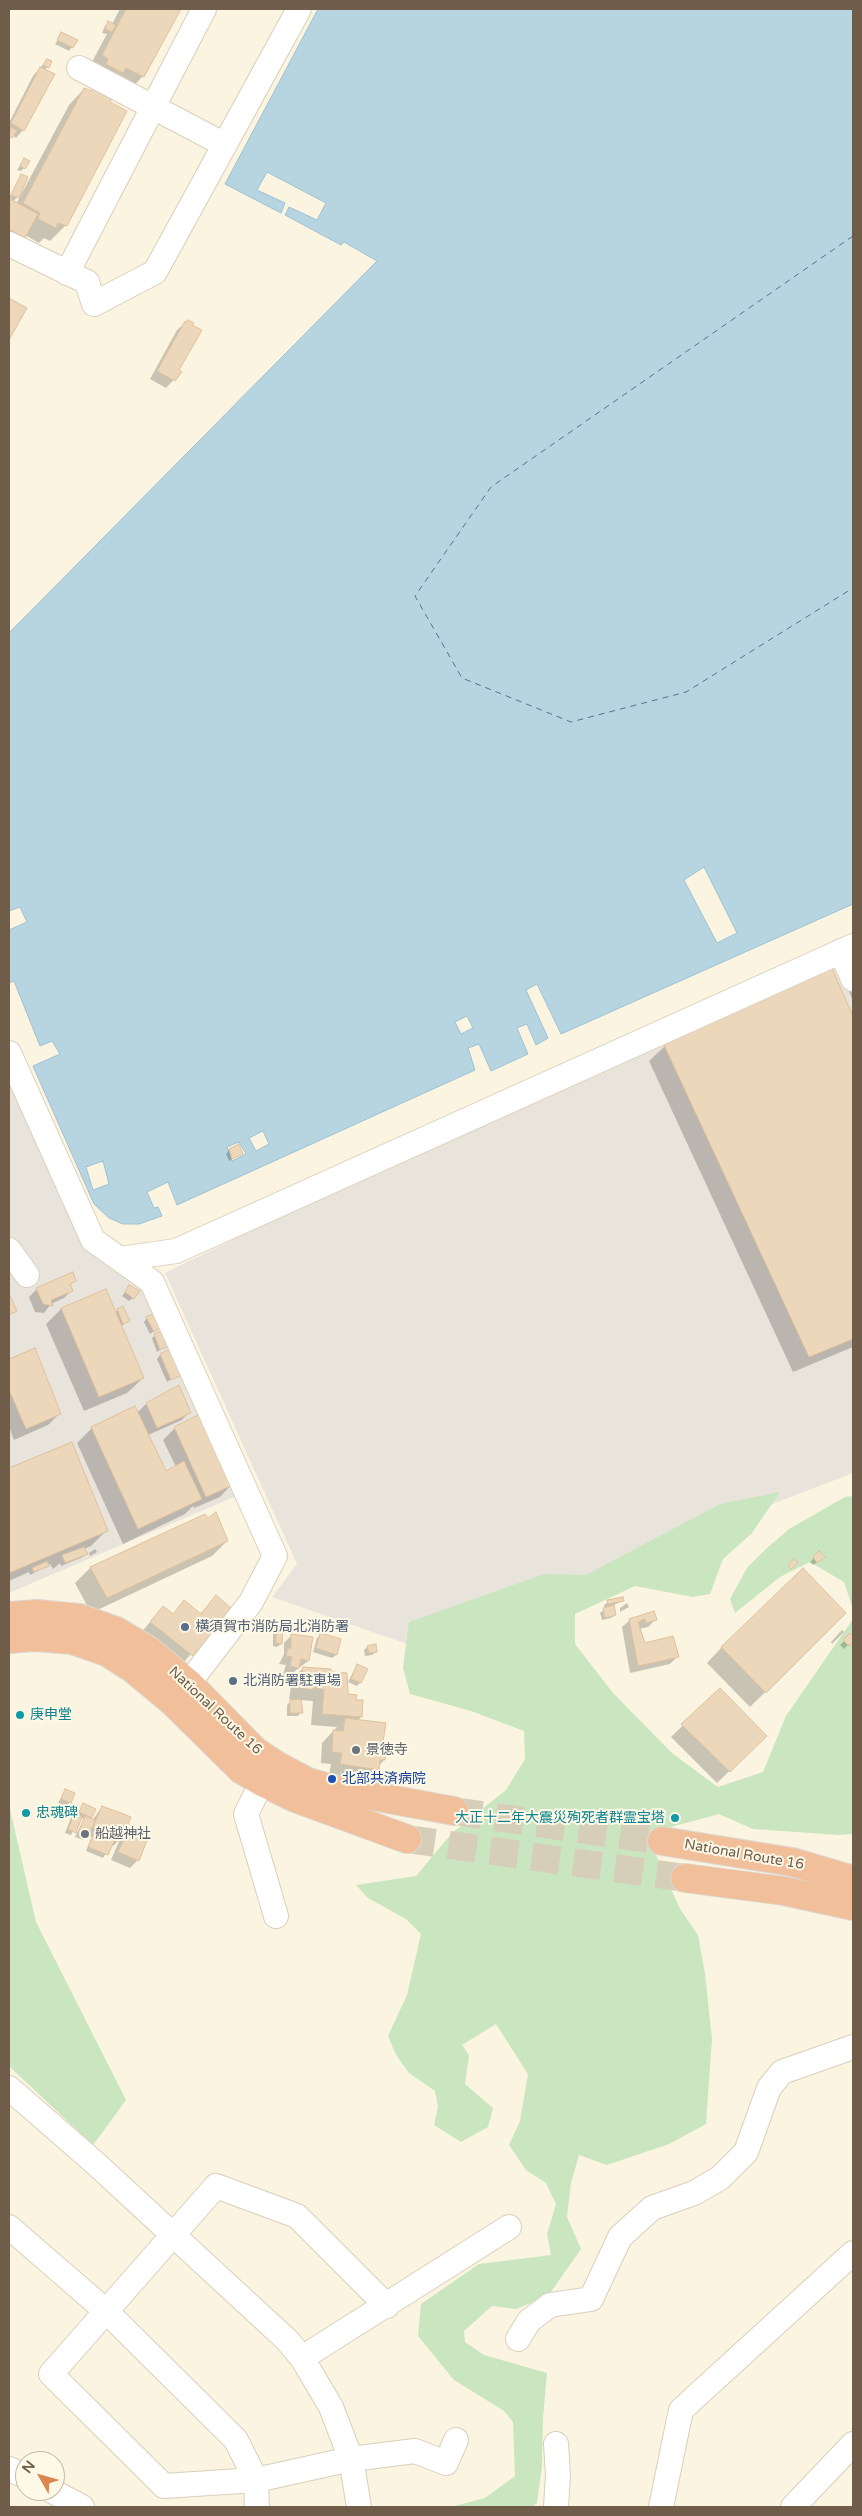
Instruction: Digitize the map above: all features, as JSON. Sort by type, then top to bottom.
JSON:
[{"type":"highway","name":"National Route 16","points":[[9,1616],[37,1614],[79,1618],[116,1631],[148,1650],[222,1751],[242,1770],[454,1811]]},
{"type":"highway","name":"National Route 16","points":[[9,1639],[35,1636],[72,1640],[107,1652],[132,1668],[181,1693]]},
{"type":"highway","name":"National Route 16","points":[[269,1774],[295,1798],[407,1839]]},
{"type":"highway","name":"National Route 16","points":[[662,1841],[792,1862],[853,1880]]},
{"type":"highway","points":[[763,1889],[768,1858]]},
{"type":"highway","name":"National Route 16","points":[[685,1878],[763,1889],[853,1906]]},
{"type":"street","points":[[67,272],[204,9]]},
{"type":"street","points":[[9,244],[87,282],[94,304],[155,272],[299,9]]},
{"type":"street","points":[[79,68],[225,145]]},
{"type":"street","points":[[120,1259],[176,1250],[847,949],[853,979]]},
{"type":"street","points":[[9,1053],[93,1240],[152,1282],[275,1556],[251,1602],[181,1693]]},
{"type":"street","points":[[9,1250],[27,1276]]},
{"type":"street","points":[[269,1774],[246,1814],[276,1916]]},
{"type":"street","points":[[518,2339],[530,2321],[550,2305],[591,2299],[620,2237],[652,2208],[694,2193],[720,2178],[746,2152],[769,2088],[782,2072],[853,2047]]},
{"type":"street","points":[[9,2088],[94,2162],[173,2236],[267,2319],[302,2358],[331,2407],[351,2459],[359,2507]]},
{"type":"street","points":[[387,2306],[297,2216],[216,2186],[50,2374],[164,2486],[256,2480],[351,2459],[415,2451],[446,2463],[456,2440]]},
{"type":"street","points":[[9,2227],[106,2311],[236,2440],[256,2480],[257,2507]]},
{"type":"street","points":[[302,2358],[387,2306],[509,2227]]},
{"type":"street","points":[[661,2507],[681,2410],[853,2254]]},
{"type":"street","points":[[556,2444],[558,2475],[556,2507]]},
{"type":"street","points":[[793,2507],[853,2444]]},
{"type":"street","points":[[65,2498],[82,2507]]},
{"type":"shaded area","points":[[853,935],[853,1473],[407,1644],[272,1597],[297,1564],[165,1273]]},
{"type":"shaded area","points":[[9,1073],[88,1251],[151,1291],[241,1494],[9,1593]]},
{"type":"green space","points":[[780,1492],[752,1533],[723,1559],[710,1594],[693,1597],[635,1586],[575,1614],[575,1644],[613,1693],[673,1754],[718,1787],[763,1772],[786,1716],[853,1619],[853,1834],[839,1835],[753,1829],[719,1814],[660,1830],[652,1846],[680,1909],[698,1935],[705,1974],[712,2039],[706,2124],[669,2144],[607,2165],[579,2155],[571,2183],[567,2217],[581,2249],[548,2296],[516,2309],[492,2306],[464,2331],[465,2342],[484,2355],[547,2373],[543,2418],[542,2466],[537,2503],[532,2507],[451,2507],[485,2498],[515,2476],[513,2422],[504,2411],[454,2380],[418,2336],[421,2304],[479,2264],[551,2255],[547,2234],[556,2204],[546,2183],[526,2170],[509,2145],[520,2121],[528,2074],[496,2024],[462,2045],[469,2055],[465,2084],[493,2108],[488,2127],[461,2142],[434,2125],[438,2107],[435,2091],[409,2073],[396,2055],[388,2036],[407,1995],[421,1934],[406,1919],[368,1898],[356,1885],[416,1876],[452,1833],[506,1790],[525,1759],[524,1731],[471,1711],[410,1694],[403,1668],[409,1622],[544,1574],[586,1575],[720,1504]]},
{"type":"green space","points":[[853,1496],[853,1609],[844,1582],[810,1562],[780,1577],[735,1613],[730,1599],[747,1568],[767,1548],[789,1529],[845,1497]]},
{"type":"green space","points":[[9,1805],[36,1922],[126,2100],[93,2145],[9,2066]]},
{"type":"water","points":[[318,9],[853,9],[853,904],[561,1034],[537,984],[526,990],[548,1038],[536,1045],[527,1024],[517,1028],[528,1054],[491,1071],[479,1044],[468,1048],[475,1070],[177,1205],[168,1182],[147,1192],[154,1208],[158,1207],[162,1216],[139,1224],[123,1224],[109,1218],[94,1204],[33,1066],[60,1054],[52,1041],[40,1046],[14,981],[9,983],[9,930],[27,922],[20,907],[9,911],[9,633],[377,261],[344,242],[341,245],[285,215],[289,207],[317,220],[326,203],[267,172],[257,190],[285,203],[281,213],[225,184]],"holes":[[[704,867],[737,933],[717,943],[684,880]],[[467,1016],[473,1028],[461,1034],[455,1022]],[[263,1131],[269,1144],[256,1151],[249,1138]],[[239,1142],[246,1154],[232,1161],[227,1147]],[[103,1161],[109,1184],[93,1190],[86,1167]]]},
{"type":"building","points":[[126,9],[181,9],[144,77],[126,68],[123,73],[106,64],[108,59],[102,55]]},
{"type":"building","points":[[108,21],[116,25],[112,32],[105,29]]},
{"type":"building","points":[[61,32],[78,40],[73,48],[57,40]]},
{"type":"building","points":[[47,59],[52,61],[49,68],[43,65]]},
{"type":"building","points":[[40,67],[55,74],[24,131],[11,123]]},
{"type":"building","points":[[95,86],[113,96],[110,102],[127,111],[67,226],[58,223],[56,228],[38,219],[40,213],[23,203],[84,88],[92,91]]},
{"type":"building","points":[[11,127],[17,131],[12,138],[9,136]]},
{"type":"building","points":[[24,158],[30,161],[25,169],[20,166]]},
{"type":"building","points":[[21,174],[28,177],[19,198],[11,195]]},
{"type":"building","points":[[10,199],[38,214],[25,238],[9,229]]},
{"type":"building","points":[[9,298],[27,308],[9,340]]},
{"type":"building","points":[[188,320],[194,323],[192,325],[202,330],[179,370],[182,372],[175,381],[157,371],[185,321],[187,322]]},
{"type":"building","points":[[830,964],[853,1016],[853,1339],[809,1357],[664,1045]]},
{"type":"building","points":[[239,1144],[243,1154],[232,1159],[229,1149]]},
{"type":"building","points":[[73,1272],[76,1281],[70,1284],[73,1291],[51,1300],[53,1306],[43,1304],[36,1288]]},
{"type":"building","points":[[129,1285],[140,1291],[134,1299],[125,1292]]},
{"type":"building","points":[[106,1289],[144,1378],[99,1397],[61,1308]]},
{"type":"building","points":[[9,1294],[17,1311],[9,1315]]},
{"type":"building","points":[[123,1306],[130,1321],[123,1324],[117,1309]]},
{"type":"building","points":[[155,1313],[162,1326],[154,1332],[146,1317]]},
{"type":"building","points":[[162,1331],[169,1346],[160,1350],[154,1334]]},
{"type":"building","points":[[35,1348],[61,1414],[26,1429],[9,1390],[9,1359]]},
{"type":"building","points":[[172,1348],[184,1374],[171,1380],[160,1354]]},
{"type":"building","points":[[179,1385],[191,1413],[157,1428],[146,1403]]},
{"type":"building","points":[[135,1406],[166,1471],[184,1461],[202,1499],[138,1529],[91,1427]]},
{"type":"building","points":[[198,1415],[233,1485],[206,1497],[174,1427]]},
{"type":"building","points":[[72,1442],[108,1531],[9,1573],[9,1468]]},
{"type":"building","points":[[216,1512],[228,1541],[107,1598],[90,1567],[205,1514],[208,1518]]},
{"type":"building","points":[[84,1547],[88,1554],[65,1563],[62,1555]]},
{"type":"building","points":[[819,1551],[825,1557],[817,1563],[813,1557]]},
{"type":"building","points":[[794,1558],[798,1563],[791,1569],[788,1566]]},
{"type":"building","points":[[47,1561],[49,1566],[34,1572],[32,1568]]},
{"type":"building","points":[[803,1568],[846,1613],[766,1693],[721,1647]]},
{"type":"building","points":[[216,1595],[231,1608],[193,1656],[150,1622],[163,1606],[173,1614],[184,1600],[201,1614]]},
{"type":"building","points":[[623,1597],[624,1601],[608,1604],[607,1600]]},
{"type":"building","points":[[614,1605],[616,1615],[605,1618],[603,1608]]},
{"type":"building","points":[[654,1611],[657,1620],[646,1623],[645,1619],[638,1622],[645,1643],[673,1636],[679,1657],[638,1666],[629,1619]]},
{"type":"building","points":[[276,1625],[283,1625],[282,1644],[276,1643]]},
{"type":"building","points":[[320,1633],[341,1639],[337,1655],[316,1648]]},
{"type":"building","points":[[850,1633],[853,1636],[853,1642],[849,1646],[843,1640]]},
{"type":"building","points":[[291,1634],[313,1637],[309,1661],[301,1659],[299,1668],[290,1666],[292,1657],[286,1656],[288,1648],[291,1648]]},
{"type":"building","points":[[376,1644],[377,1652],[369,1653],[367,1646]]},
{"type":"building","points":[[357,1664],[368,1669],[361,1683],[351,1679]]},
{"type":"building","points":[[303,1667],[331,1669],[331,1672],[347,1673],[348,1694],[357,1695],[356,1700],[363,1700],[362,1717],[322,1714],[324,1690],[313,1687],[313,1690],[300,1688]]},
{"type":"building","points":[[720,1688],[767,1736],[730,1772],[681,1724]]},
{"type":"building","points":[[301,1699],[303,1713],[290,1713],[290,1700]]},
{"type":"building","points":[[345,1718],[386,1723],[382,1748],[386,1748],[385,1760],[380,1760],[379,1770],[340,1764],[342,1753],[332,1752],[333,1730],[343,1731]]},
{"type":"building","points":[[65,1789],[75,1793],[71,1803],[61,1799]]},
{"type":"building","points":[[83,1803],[96,1809],[92,1818],[79,1812]]},
{"type":"building","points":[[102,1806],[131,1817],[122,1839],[93,1827]]},
{"type":"building","points":[[75,1813],[82,1817],[76,1833],[68,1829]]},
{"type":"building","points":[[85,1816],[95,1820],[88,1838],[78,1833]]},
{"type":"building","points":[[128,1830],[148,1838],[139,1861],[118,1852]]},
{"type":"building","points":[[95,1831],[115,1839],[108,1855],[88,1847]]},
{"type":"ferry route","points":[[853,236],[491,487],[415,596],[462,678],[571,722],[686,692],[853,588]]},
{"type":"tunnel","points":[[454,1811],[662,1841]]},
{"type":"tunnel","points":[[407,1839],[685,1878]]},
{"type":"place","name":"横須賀市消防局北消防署","points":[[185,1627]]},
{"type":"place","name":"北消防署駐車場","points":[[233,1681]]},
{"type":"place","name":"庚申堂","points":[[20,1715]]},
{"type":"place","name":"景徳寺","points":[[356,1750]]},
{"type":"place","name":"北部共済病院","points":[[332,1779]]},
{"type":"place","name":"忠魂碑","points":[[26,1813]]},
{"type":"place","name":"大正十二年大震災殉死者群霊宝塔","points":[[675,1818]]},
{"type":"place","name":"船越神社","points":[[85,1834]]}]
